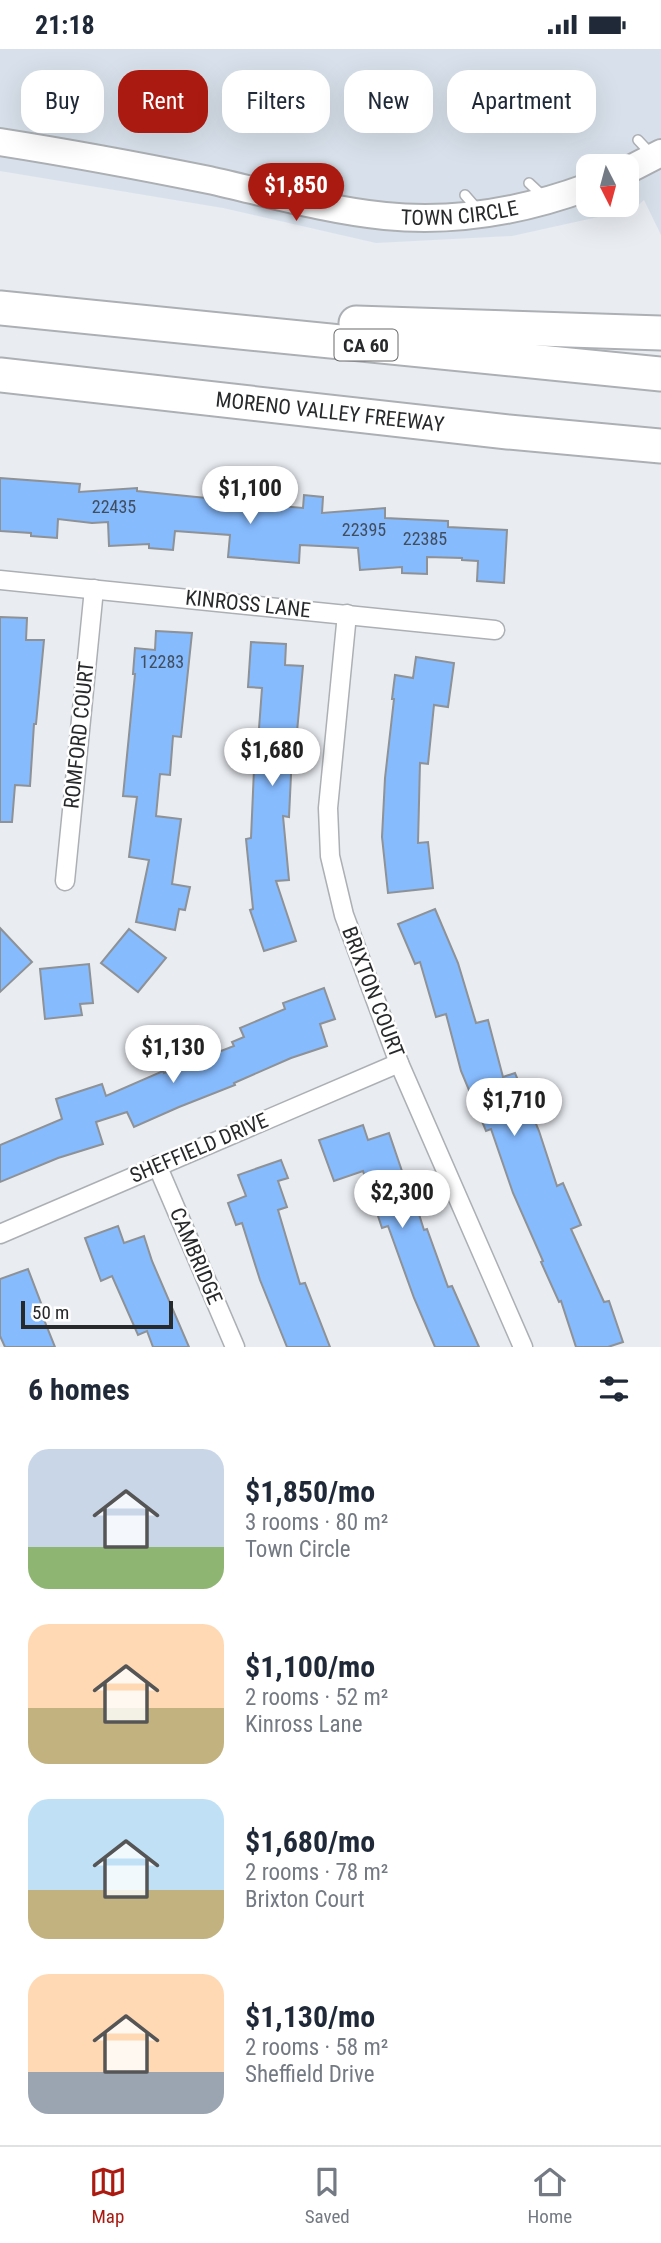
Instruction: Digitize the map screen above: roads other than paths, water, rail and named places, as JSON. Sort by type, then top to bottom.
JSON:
[{"type":"highway","name":"CA 60","points":[[0,308],[661,374]]},
{"type":"highway","points":[[70,315],[661,333]]},
{"type":"highway","name":"MORENO VALLEY FREEWAY","points":[[0,375],[508,432],[661,446]]},
{"type":"highway","points":[[508,432],[661,453]]},
{"type":"street","name":"TOWN CIRCLE","points":[[0,142],[188,176],[358,212],[408,218],[538,192],[576,177]]},
{"type":"street","name":"KINROSS LANE","points":[[0,580],[495,630]]},
{"type":"street","name":"ROMFORD COURT","points":[[65,881],[93,589]]},
{"type":"street","name":"BRIXTON COURT","points":[[347,614],[328,808],[330,856],[344,915],[399,1063],[523,1347]]},
{"type":"street","name":"SHEFFIELD DRIVE","points":[[0,1234],[399,1063]]},
{"type":"street","name":"CAMBRIDGE","points":[[157,1165],[235,1347]]}]
